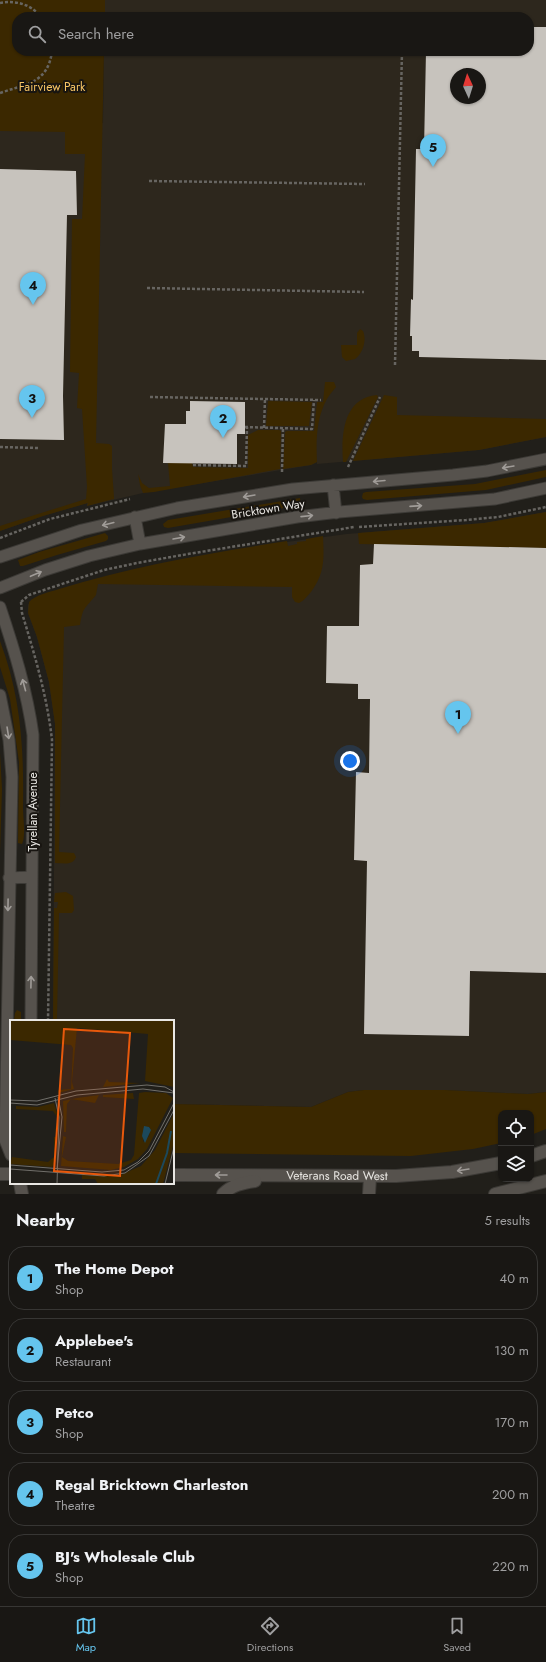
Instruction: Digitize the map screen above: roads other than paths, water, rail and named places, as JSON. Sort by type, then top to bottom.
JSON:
[{"type":"street","points":[[534,1155],[546,1151]]},
{"type":"street","name":"Veterans Road West","points":[[174,1175],[370,1177],[430,1174],[498,1163]]},
{"type":"street","points":[[223,1194],[229,1188],[240,1184],[314,1176]]},
{"type":"street","points":[[369,1194],[370,1177]]},
{"type":"street","points":[[495,1194],[546,1181]]},
{"type":"street","points":[[20,1184],[22,1194]]},
{"type":"lane","name":"Bricktown Way","points":[[0,557],[82,530],[135,517],[250,495],[293,489],[487,471],[546,459]]},
{"type":"lane","points":[[333,485],[336,512]]},
{"type":"lane","name":"Bricktown Way","points":[[0,588],[45,570],[89,556],[140,544],[255,524],[336,512],[495,499],[546,488]]},
{"type":"lane","points":[[135,517],[140,544]]},
{"type":"lane","name":"Tyrellan Avenue","points":[[0,607],[24,685],[33,735],[31,1020]]},
{"type":"lane","name":"Tyrellan Avenue","points":[[0,695],[9,740],[12,777],[5,1140],[10,1152]]},
{"type":"lane","points":[[9,878],[32,878]]},
{"type":"place","name":"BJ's Wholesale Club","points":[[433,167]]},
{"type":"place","name":"Regal Bricktown Charleston","points":[[33,305]]},
{"type":"place","name":"Petco","points":[[32,418]]},
{"type":"place","name":"Applebee's","points":[[223,438]]},
{"type":"place","name":"The Home Depot","points":[[458,734]]},
{"type":"park label","name":"Fairview Park","points":[[52,87]]}]
